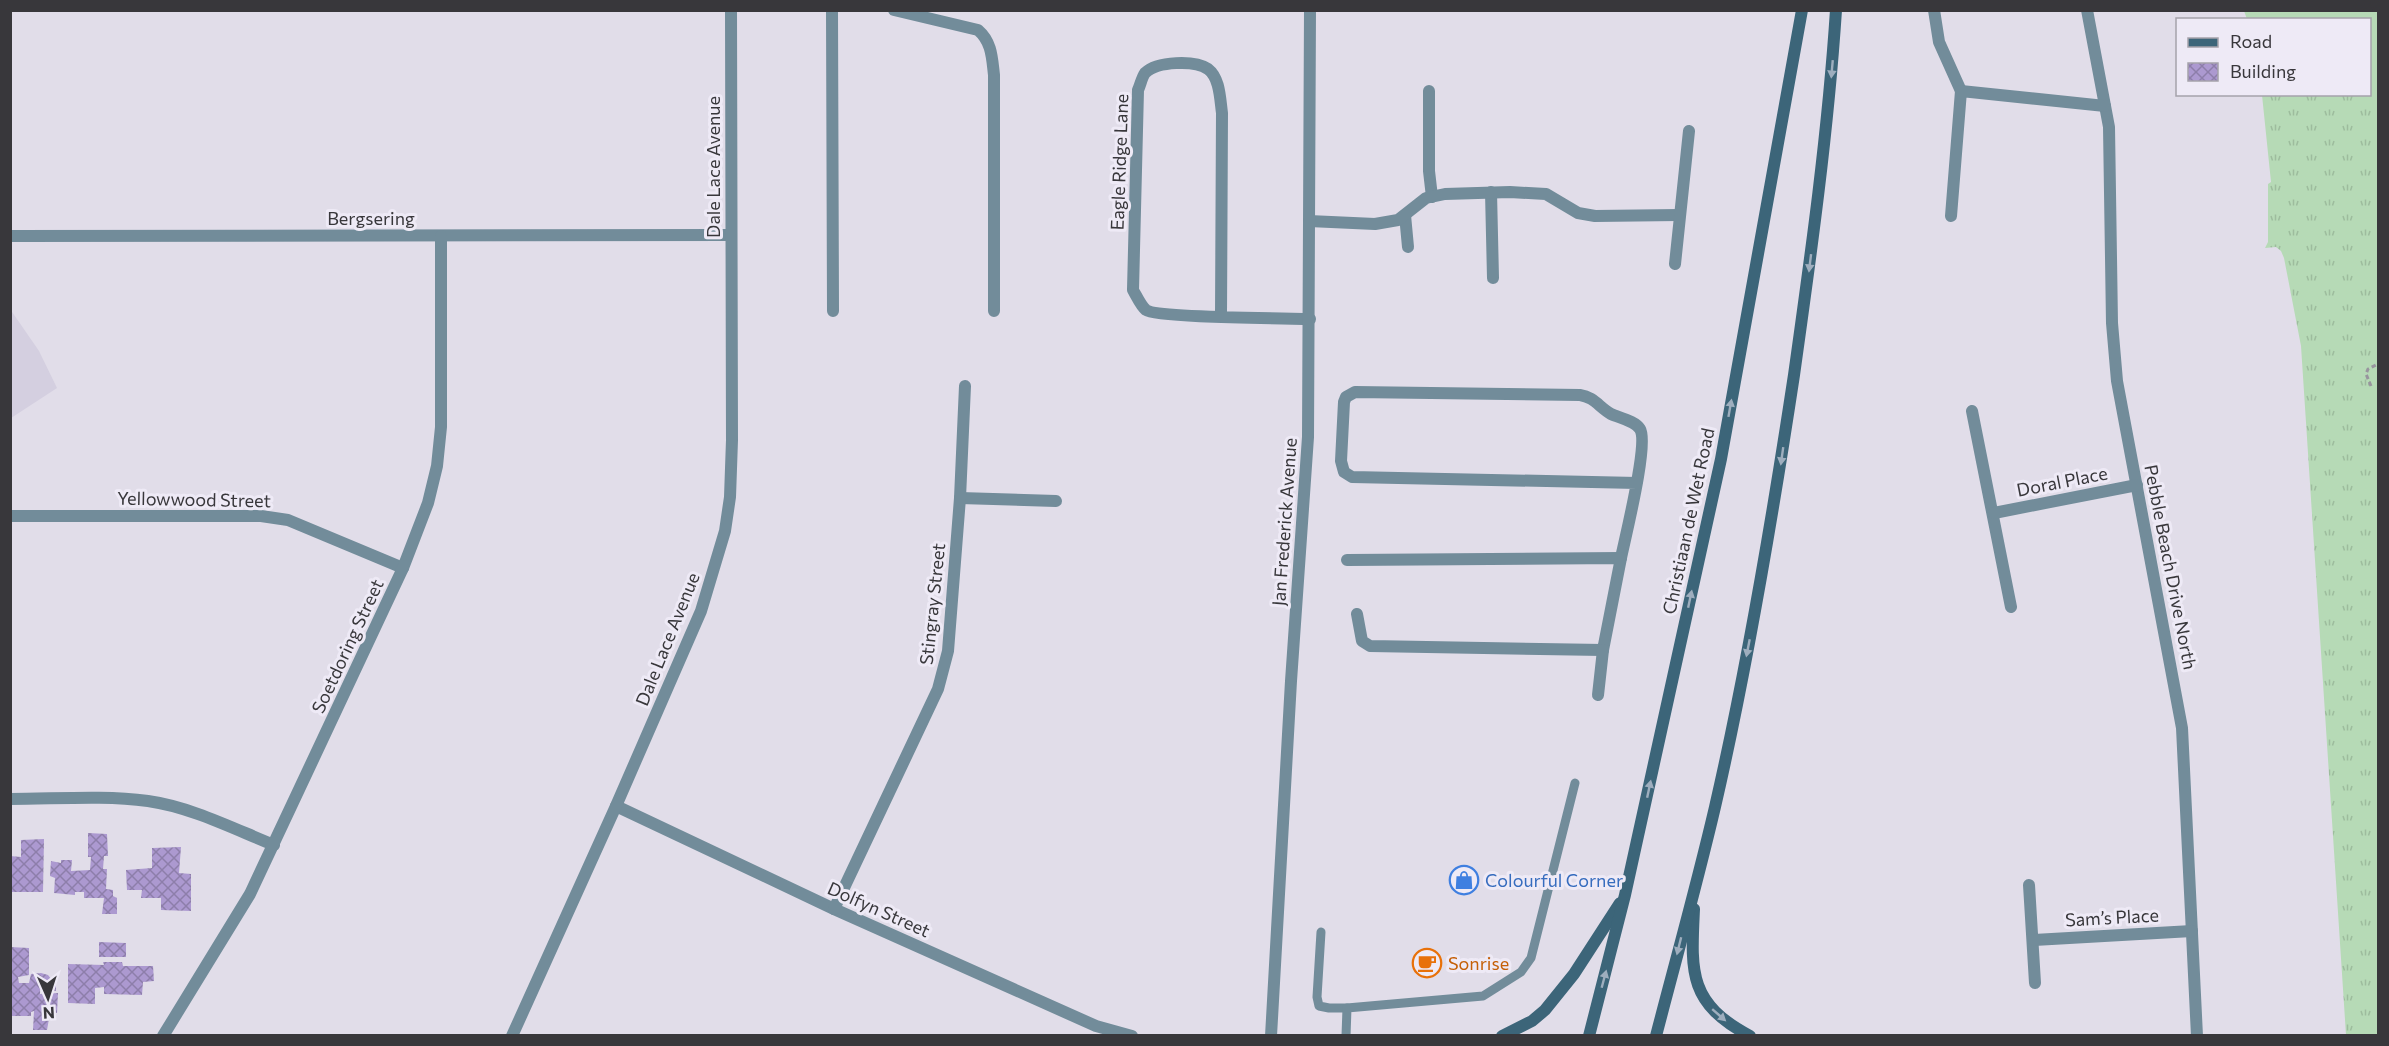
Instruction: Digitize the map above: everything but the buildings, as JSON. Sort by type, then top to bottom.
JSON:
[{"type":"main road","name":"Christiaan de Wet Road","points":[[1589,1035],[1625,895],[1721,459],[1802,10]]},
{"type":"main road","points":[[1656,1035],[1722,774],[1774,505],[1807,287],[1833,67],[1836,10]]},
{"type":"main road","points":[[1696,881],[1692,947],[1697,986],[1715,1013],[1750,1035]]},
{"type":"main road","points":[[1502,1035],[1532,1021],[1560,994],[1625,895]]},
{"type":"street","name":"Dale Lace Avenue","points":[[512,1035],[701,611],[725,531],[730,497],[732,440],[731,10]]},
{"type":"street","points":[[832,10],[833,311]]},
{"type":"street","points":[[894,10],[978,30],[985,35],[989,44],[994,75],[994,311]]},
{"type":"street","name":"Jan Frederick Avenue","points":[[1270,1035],[1308,436],[1310,10]]},
{"type":"street","points":[[1934,10],[1939,42],[1961,91],[1952,216]]},
{"type":"street","name":"Pebble Beach Drive North","points":[[2087,10],[2109,127],[2113,350],[2117,381],[2182,728],[2197,1035]]},
{"type":"street","name":"Eagle Ridge Lane","points":[[1221,316],[1222,113],[1219,86],[1209,70],[1196,65],[1180,63],[1160,65],[1145,73],[1138,90],[1133,290],[1146,309],[1158,314],[1310,319]]},
{"type":"street","points":[[1429,91],[1432,197]]},
{"type":"street","points":[[1961,91],[2105,106]]},
{"type":"street","points":[[1674,264],[1689,131]]},
{"type":"street","points":[[1310,221],[1375,224],[1398,220],[1426,198],[1444,194],[1491,192],[1546,194],[1578,213],[1595,216],[1679,214]]},
{"type":"street","points":[[1491,192],[1493,278]]},
{"type":"street","points":[[1405,215],[1408,247]]},
{"type":"street","name":"Bergsering","points":[[10,236],[731,235]]},
{"type":"street","name":"Soetdoring Street","points":[[163,1035],[250,894],[404,568],[428,504],[437,466],[441,427],[441,236]]},
{"type":"street","name":"Stingray Street","points":[[834,909],[945,671],[960,498],[965,386]]},
{"type":"street","points":[[1598,694],[1603,650],[1637,483],[1643,436],[1641,430],[1636,425],[1606,411],[1593,398],[1587,396],[1355,392],[1346,397],[1344,402],[1341,461],[1344,472],[1352,477],[1637,483]]},
{"type":"street","points":[[1972,411],[2011,606]]},
{"type":"street","name":"Doral Place","points":[[1994,513],[2137,484]]},
{"type":"street","points":[[960,498],[1056,501]]},
{"type":"street","name":"Yellowwood Street","points":[[10,516],[261,516],[288,520],[404,568]]},
{"type":"street","points":[[1347,560],[1621,558]]},
{"type":"street","points":[[1357,614],[1362,641],[1370,646],[1603,650]]},
{"type":"street","points":[[10,799],[150,801],[188,812],[274,844]]},
{"type":"street","name":"Dolfyn Street","points":[[616,806],[834,909],[1096,1026],[1132,1035]]},
{"type":"street","points":[[2029,885],[2035,983]]},
{"type":"street","name":"Sam’s Place","points":[[2034,940],[2192,931]]},
{"type":"lane","points":[[1321,932],[1317,997],[1319,1006],[1347,1008],[1483,996],[1521,972],[1531,958],[1575,783]]},
{"type":"lane","points":[[1346,1035],[1347,1008]]},
{"type":"path","points":[[2371,386],[2366,374],[2368,369],[2379,364]]},
{"type":"shaded area","points":[[10,309],[39,351],[57,388],[11,418]]},
{"type":"green space","points":[[2244,11],[2378,11],[2378,1035],[2346,1035],[2301,346],[2284,258],[2276,247],[2265,248],[2268,242],[2268,184],[2271,182],[2262,96],[2371,96],[2371,18],[2247,18]]},
{"type":"place","name":"Colourful Corner","points":[[1464,880]]},
{"type":"place","name":"Sonrise","points":[[1427,963]]}]
